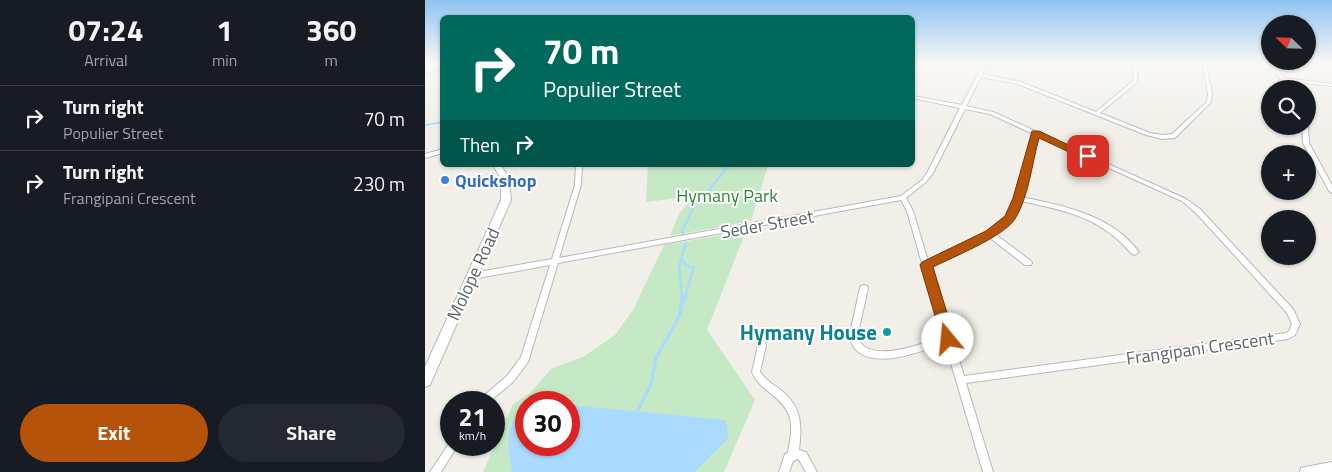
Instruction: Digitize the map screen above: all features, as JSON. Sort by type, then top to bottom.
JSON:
[{"type":"street","name":"Seder Street","points":[[473,276],[903,198],[924,181],[930,173],[974,86]]},
{"type":"street","points":[[1026,86],[1156,136],[1174,136],[1209,102],[1209,86]]},
{"type":"street","points":[[1096,114],[1129,86]]},
{"type":"street","name":"Frangipani Crescent","points":[[915,97],[991,113],[1174,195],[1191,205],[1295,318],[1295,329],[1292,333],[1280,337],[961,380]]},
{"type":"street","points":[[926,265],[990,234],[1010,218],[1018,198],[1036,133]]},
{"type":"street","points":[[1306,135],[1306,143],[1332,191]]},
{"type":"street","points":[[425,156],[440,152]]},
{"type":"street","name":"Molope Road","points":[[425,381],[506,200],[505,179],[498,167]]},
{"type":"street","points":[[496,391],[510,379],[525,359],[577,185],[579,167]]},
{"type":"street","points":[[903,198],[911,212],[988,472]]},
{"type":"street","points":[[1018,198],[1069,210],[1087,217],[1119,234],[1135,252]]},
{"type":"street","points":[[990,234],[1028,263]]},
{"type":"street","points":[[864,288],[853,338],[855,343],[866,352],[880,356],[948,339]]},
{"type":"street","points":[[762,345],[756,372],[763,383],[790,403],[793,410],[795,437],[793,455],[786,464],[784,472]]},
{"type":"street","points":[[793,455],[803,456],[813,472]]},
{"type":"street","points":[[435,472],[446,456]]},
{"type":"street","points":[[1305,472],[1332,467]]},
{"type":"green space","name":"Hymany Park","points":[[648,167],[767,167],[751,221],[670,236],[679,214],[694,196],[646,202]]},
{"type":"green space","points":[[746,231],[707,330],[755,400],[724,472],[483,472],[490,456],[505,456],[505,422],[515,403],[515,456],[580,456],[580,391],[532,391],[552,368],[583,357],[615,335],[633,310],[664,245]]},
{"type":"water","points":[[580,406],[726,420],[728,439],[695,472],[512,472],[509,436],[510,428],[515,419],[515,456],[580,456]]},
{"type":"waterway","points":[[425,125],[440,122]]},
{"type":"waterway","points":[[683,234],[682,231],[698,199],[707,193],[727,167]]},
{"type":"waterway","points":[[682,296],[679,267],[686,243]]},
{"type":"waterway","points":[[682,260],[687,266],[694,267],[685,297]]},
{"type":"waterway","points":[[637,412],[651,384],[656,358],[680,315],[682,296]]},
{"type":"waterway","points":[[683,302],[686,296]]},
{"type":"place","name":"Quickshop","points":[[445,180]]},
{"type":"place","name":"Hymany House","points":[[887,332]]},
{"type":"route","points":[[948,339],[926,265],[990,234],[1010,218],[1018,198],[1036,133],[1088,156]]}]
